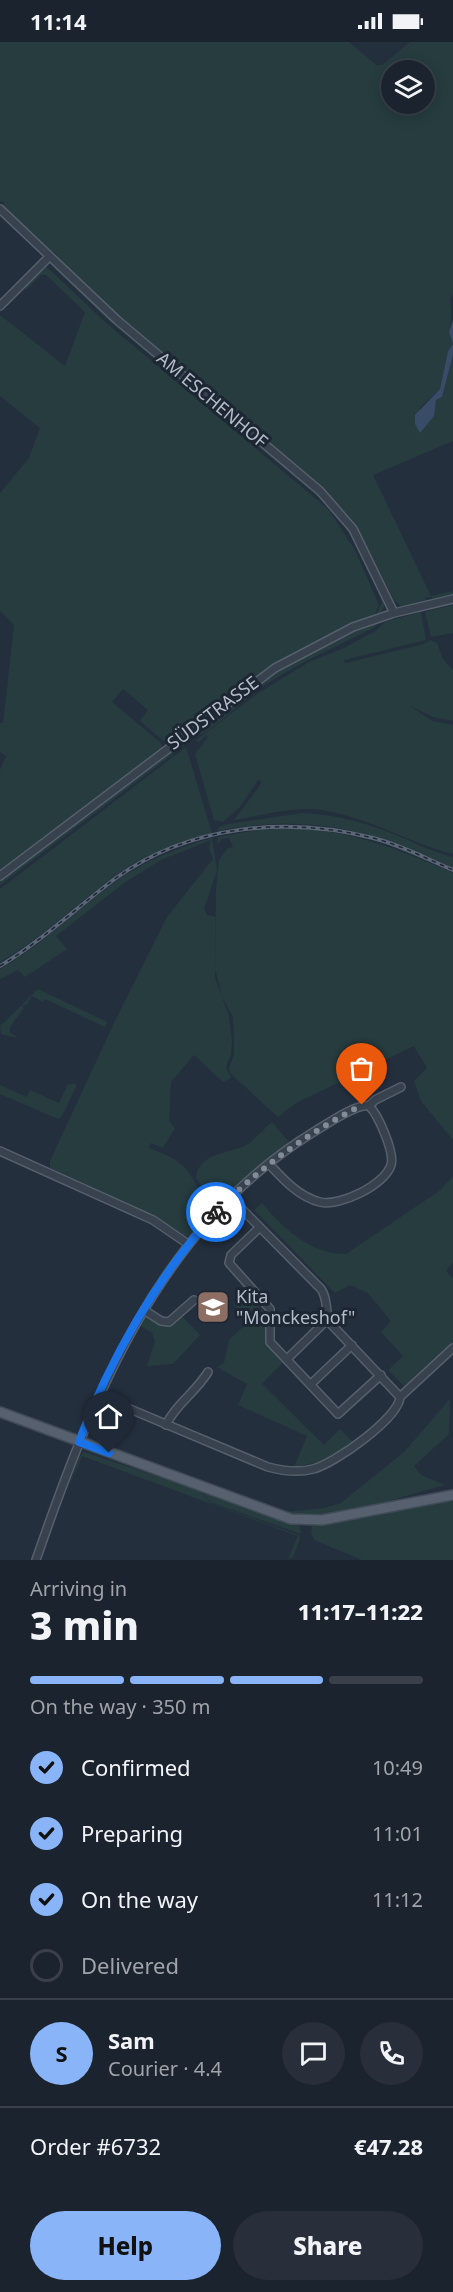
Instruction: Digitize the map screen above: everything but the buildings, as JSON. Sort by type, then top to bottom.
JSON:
[{"type":"main road","points":[[0,1412],[277,1515],[297,1520],[330,1519],[437,1496],[453,1495]]},
{"type":"street","name":"AM ESCHENHOF","points":[[0,209],[117,320],[327,497],[353,529],[394,613]]},
{"type":"street","points":[[0,306],[49,257]]},
{"type":"street","name":"SÜDSTRASSE","points":[[0,876],[275,668],[318,643],[394,613],[453,599]]},
{"type":"street","points":[[369,1106],[375,1100],[401,1087]]},
{"type":"street","points":[[36,1560],[79,1442],[99,1396],[144,1310],[188,1244],[230,1197],[269,1164],[334,1120],[362,1105],[369,1106]]},
{"type":"street","points":[[269,1164],[301,1194],[322,1203],[346,1200],[366,1189],[388,1172],[392,1162],[387,1142],[369,1106]]},
{"type":"street","points":[[0,1151],[153,1220],[188,1244]]},
{"type":"street","points":[[230,1197],[321,1289],[326,1299],[328,1319],[400,1397]]},
{"type":"street","points":[[259,1228],[231,1255],[229,1263],[270,1309],[268,1340],[338,1414],[381,1375]]},
{"type":"street","points":[[144,1310],[161,1321],[169,1322],[194,1300]]},
{"type":"street","points":[[287,1359],[328,1319]]},
{"type":"street","points":[[311,1384],[352,1345]]},
{"type":"street","points":[[99,1396],[268,1467],[286,1471],[306,1471],[333,1462],[368,1436],[398,1407],[400,1397],[453,1348]]},
{"type":"street","points":[[166,1425],[172,1412],[196,1391],[208,1372]]},
{"type":"green space","points":[[0,42],[349,42],[376,65],[381,65],[381,114],[435,114],[435,60],[388,60],[410,42],[453,42],[453,293],[450,301],[453,344],[448,351],[440,389],[420,408],[418,426],[423,432],[422,428],[434,416],[434,405],[442,397],[453,355],[453,441],[373,475],[431,596],[453,591],[453,596],[434,600],[431,597],[425,597],[427,602],[403,607],[395,602],[365,543],[342,509],[323,489],[119,318],[51,253],[56,257],[57,254],[51,251],[50,253],[2,207],[5,202],[0,201]]},
{"type":"green space","points":[[52,266],[325,499],[352,532],[383,598],[385,605],[380,614],[377,613],[382,602],[366,564],[353,540],[330,507],[107,319]]},
{"type":"green space","points":[[47,267],[104,321],[328,509],[355,550],[379,605],[374,616],[317,640],[272,665],[170,742],[165,742],[140,721],[148,710],[123,689],[112,702],[161,743],[162,748],[0,872],[0,770],[6,756],[0,752],[0,723],[3,723],[14,625],[0,611],[0,493],[29,458],[40,428],[0,396],[0,315],[65,366],[85,312],[46,275],[41,275],[26,290],[25,285]]},
{"type":"green space","points":[[453,605],[453,633],[431,637],[425,612]]},
{"type":"green space","points":[[421,612],[426,640],[344,660],[345,663],[424,644],[430,640],[437,643],[443,659],[453,670],[453,721],[433,717],[410,706],[432,721],[453,725],[453,854],[356,818],[321,810],[288,810],[234,820],[261,784],[258,780],[240,807],[223,822],[214,820],[195,754],[208,737],[206,735],[199,742],[195,741],[257,694],[309,662],[344,648],[377,630],[385,622]]},
{"type":"green space","points":[[377,622],[375,627],[265,685],[218,723],[191,739],[192,734],[276,670],[342,635]]},
{"type":"green space","points":[[179,744],[185,745],[0,885],[0,879]]},
{"type":"green space","points":[[186,747],[212,833],[161,850],[126,868],[45,932],[0,962],[0,889]]},
{"type":"green space","points":[[303,813],[338,817],[385,831],[453,857],[453,868],[394,843],[338,828],[281,824],[217,831],[219,827],[228,824]]},
{"type":"green space","points":[[297,828],[338,833],[377,843],[453,873],[453,1140],[421,1101],[414,1081],[427,1068],[414,1046],[296,1103],[278,1117],[230,1073],[229,1068],[234,1055],[233,1017],[222,997],[215,968],[216,889],[219,860],[228,848],[233,847],[229,838],[222,839],[217,845],[218,837],[258,830]]},
{"type":"green space","points":[[212,838],[217,870],[204,909],[207,915],[216,917],[215,978],[229,1016],[232,1040],[231,1054],[226,1067],[231,1078],[223,1082],[194,1055],[171,1082],[169,1121],[175,1128],[163,1148],[150,1143],[149,1148],[181,1164],[192,1177],[210,1208],[210,1213],[190,1235],[186,1236],[148,1213],[50,1168],[50,1161],[113,1025],[167,917],[213,859],[209,848],[211,840],[161,860],[124,883],[56,936],[67,949],[25,977],[18,970],[0,979],[0,969],[46,937],[130,872],[164,855]]},
{"type":"green space","points":[[38,989],[107,1022],[105,1027],[45,999],[43,1002],[32,996],[27,1004],[22,1006],[24,1008],[10,1027],[10,1032],[18,1038],[1,1034],[0,1026]]},
{"type":"green space","points":[[68,1084],[77,1085],[62,1116],[58,1119],[0,1094],[0,1085],[27,1097],[30,1090],[59,1103]]},
{"type":"green space","points":[[272,1122],[290,1143],[215,1209],[196,1178],[198,1169],[209,1158],[248,1144]]},
{"type":"green space","points":[[453,1176],[453,1262],[446,1271],[453,1278],[453,1341],[404,1386],[388,1370],[403,1356],[381,1332],[391,1321],[368,1293],[350,1285],[335,1293],[254,1210],[262,1203],[279,1222],[310,1245],[334,1253],[346,1254],[439,1191]]},
{"type":"green space","points":[[246,1292],[269,1318],[267,1341],[285,1360],[262,1384],[324,1445],[340,1429],[353,1442],[323,1461],[294,1467],[307,1436],[238,1405],[247,1384],[217,1367],[224,1363],[229,1340],[249,1321],[233,1304]]},
{"type":"green space","points":[[146,1315],[160,1323],[181,1315],[200,1335],[173,1364],[147,1366],[155,1341],[152,1333],[141,1326]]},
{"type":"green space","points":[[450,1399],[449,1434],[414,1466],[421,1475],[445,1485],[344,1511],[324,1514],[285,1512],[324,1508],[341,1503],[404,1452]]},
{"type":"green space","points":[[84,1452],[201,1491],[210,1503],[299,1535],[300,1539],[293,1557],[288,1559],[298,1536],[82,1456],[67,1491],[79,1457]]},
{"type":"green space","points":[[141,1468],[296,1523],[300,1527],[301,1534],[210,1502],[201,1490]]},
{"type":"green space","points":[[453,1498],[453,1560],[362,1560],[314,1540],[311,1532],[312,1526],[317,1524]]},
{"type":"water","points":[[453,320],[453,344],[449,332]]},
{"type":"water","points":[[453,344],[453,355],[442,397],[436,400],[434,416],[420,433],[415,424],[415,415],[440,389],[448,351]]},
{"type":"railway","points":[[0,966],[45,935],[116,878],[145,860],[175,846],[207,836],[273,827],[340,831],[394,844],[453,870]]},
{"type":"way so far","points":[[216,1212],[261,1170],[299,1141],[362,1105]]},
{"type":"place","name":"Kita \"Monckeshof\"","points":[[213,1307]]},
{"type":"route","points":[[109,1453],[79,1442],[90,1413],[155,1292],[183,1250],[216,1212]]}]
